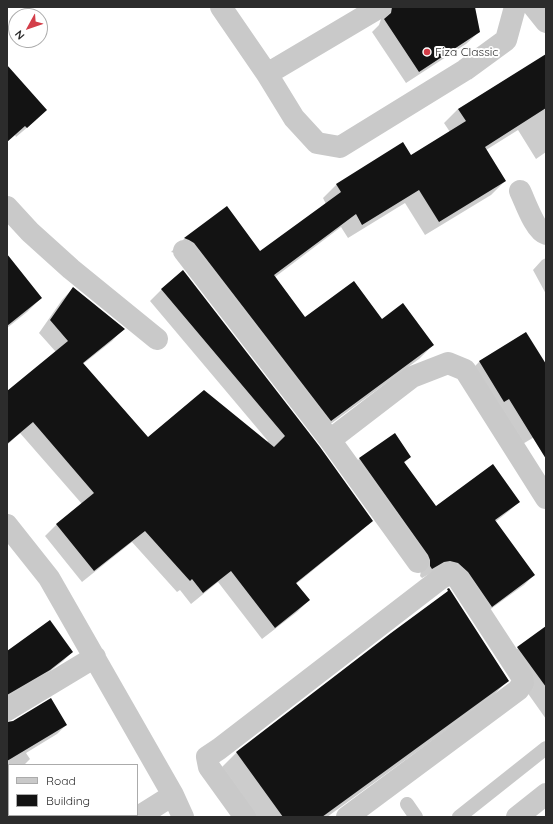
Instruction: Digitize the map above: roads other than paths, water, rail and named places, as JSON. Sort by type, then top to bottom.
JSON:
[{"type":"street","points":[[220,7],[294,118],[317,143],[340,147],[465,70],[506,40],[515,7]]},
{"type":"street","points":[[266,74],[380,7]]},
{"type":"street","points":[[534,7],[546,22]]},
{"type":"street","points":[[520,191],[535,223],[542,233],[546,234]]},
{"type":"street","points":[[7,207],[30,232],[71,269],[157,339]]},
{"type":"street","points":[[184,251],[330,440],[418,562]]},
{"type":"street","points":[[330,440],[412,377],[448,363],[465,370],[546,498]]},
{"type":"street","points":[[7,525],[49,578],[173,795],[184,817]]},
{"type":"street","points":[[245,817],[209,767],[207,757],[440,578],[450,574],[458,579],[522,677],[523,683],[518,690],[347,817]]},
{"type":"street","points":[[7,710],[95,657]]},
{"type":"street","points":[[517,817],[546,794]]},
{"type":"street","points":[[138,817],[173,795]]},
{"type":"lane","points":[[459,817],[546,748]]},
{"type":"lane","points":[[407,804],[416,817]]},
{"type":"place","name":"Fiza Classic","points":[[427,52]]}]
